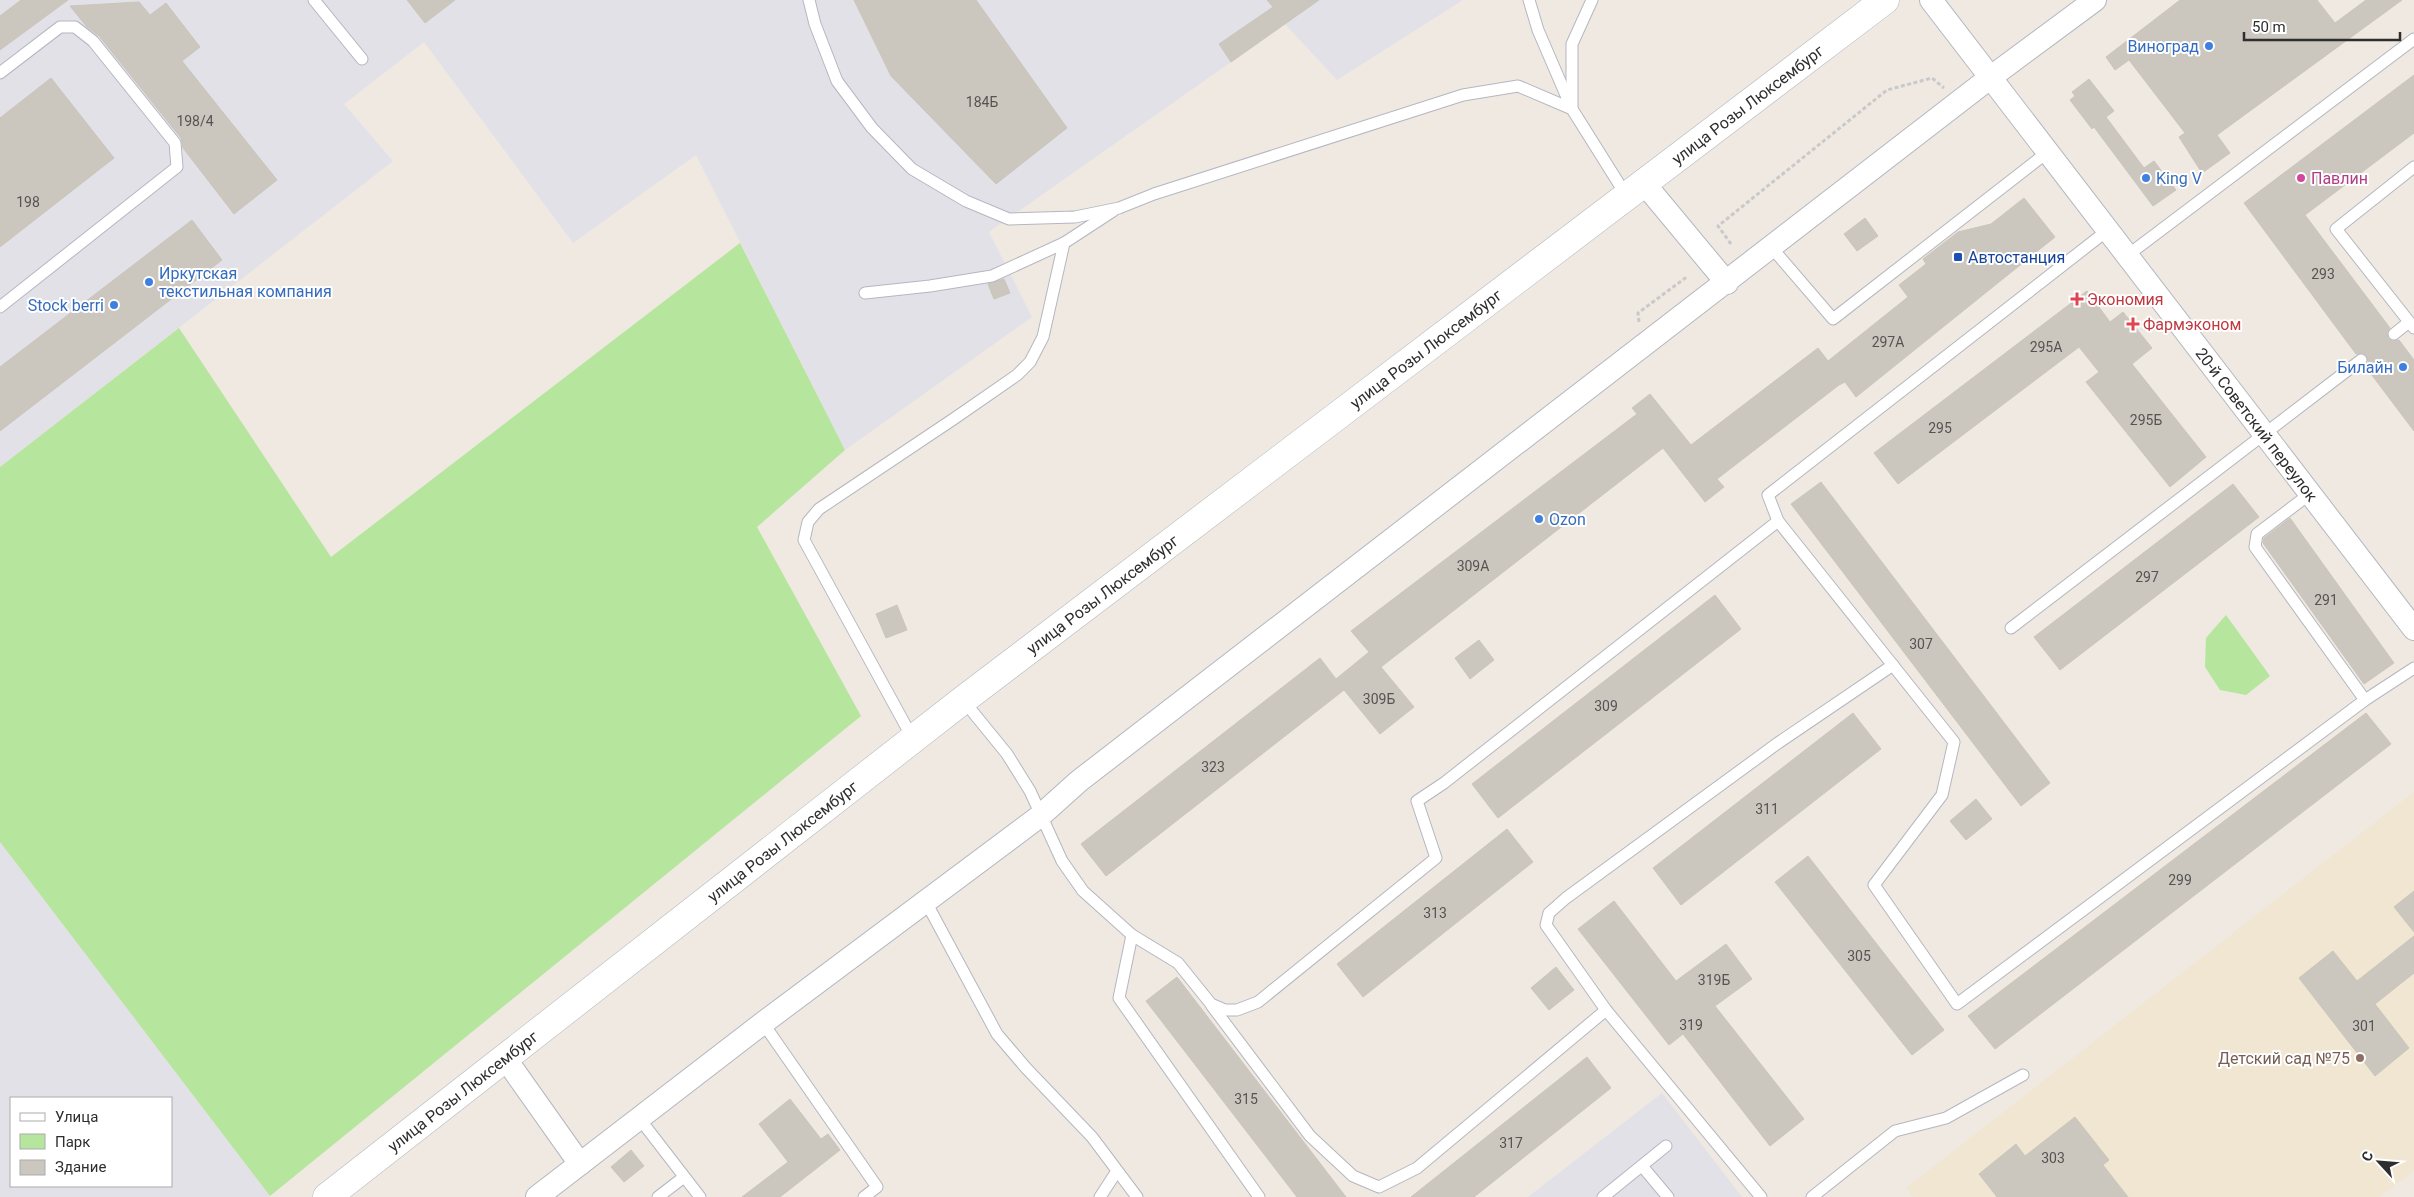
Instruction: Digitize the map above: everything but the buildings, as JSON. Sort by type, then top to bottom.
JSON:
[{"type":"main road","name":"улица Розы Люксембург","points":[[327,1197],[963,700],[1885,0]]},
{"type":"street","name":"20-й Советский переулок","points":[[1931,0],[2414,628]]},
{"type":"street","points":[[537,1197],[763,1023],[1040,816],[1079,781],[1727,283],[1991,77],[2094,0]]},
{"type":"street","points":[[1634,189],[1727,283]]},
{"type":"street","points":[[504,1058],[580,1164]]},
{"type":"lane","points":[[314,0],[362,58]]},
{"type":"lane","points":[[808,0],[836,81],[872,128],[912,169],[966,201],[1008,219],[1074,216],[1119,208]]},
{"type":"lane","points":[[1529,0],[1538,30],[1572,110],[1634,189]]},
{"type":"lane","points":[[1572,110],[1572,44],[1592,0]]},
{"type":"lane","points":[[0,74],[60,27],[75,27],[93,41],[175,143],[177,167],[0,307]]},
{"type":"lane","points":[[2128,255],[2414,39]]},
{"type":"lane","points":[[865,293],[930,286],[992,276],[1064,242],[1119,208],[1154,194],[1463,95],[1518,86],[1572,110]]},
{"type":"lane","points":[[1772,248],[1833,319],[2049,151]]},
{"type":"lane","points":[[2394,334],[2412,325],[2336,230],[2414,167]]},
{"type":"lane","points":[[2108,230],[1768,495],[1778,521],[1954,742],[1942,795],[1874,885],[1957,1004],[2365,700],[2414,668]]},
{"type":"lane","points":[[913,739],[804,540],[808,522],[819,509],[847,488],[955,418],[1017,375],[1030,362],[1043,337],[1064,242]]},
{"type":"lane","points":[[2011,628],[2361,360]]},
{"type":"lane","points":[[2311,493],[2257,534],[2254,547],[2365,700]]},
{"type":"lane","points":[[1211,1004],[1225,1010],[1237,1010],[1258,1002],[1436,858],[1417,801],[1460,771],[1778,521]]},
{"type":"lane","points":[[1761,1197],[1606,1010],[1546,925],[1549,913],[1566,898],[1778,743],[1893,665]]},
{"type":"lane","points":[[963,700],[1007,754],[1030,791],[1062,861],[1083,891],[1132,935],[1178,963],[1310,1136],[1353,1176],[1379,1187],[1417,1168],[1606,1010]]},
{"type":"lane","points":[[926,902],[998,1034],[1026,1068],[1092,1137],[1137,1197]]},
{"type":"lane","points":[[1132,935],[1119,998],[1259,1197]]},
{"type":"lane","points":[[763,1023],[877,1187],[864,1197]]},
{"type":"lane","points":[[1812,1197],[1895,1131],[1946,1118],[2023,1075]]},
{"type":"lane","points":[[639,1118],[700,1197]]},
{"type":"lane","points":[[1603,1197],[1666,1146]]},
{"type":"lane","points":[[1642,1166],[1668,1197]]},
{"type":"lane","points":[[1100,1197],[1117,1171]]},
{"type":"lane","points":[[658,1197],[684,1176]]},
{"type":"path","points":[[1731,244],[1718,226],[1887,90],[1932,78],[1948,92]]},
{"type":"path","points":[[1639,323],[1638,313],[1688,276]]},
{"type":"shaded area","points":[[0,0],[1463,0],[1337,80],[1285,24],[989,232],[1032,317],[845,450],[696,155],[573,243],[424,42],[344,104],[393,161],[0,467]]},
{"type":"shaded area","points":[[2414,792],[2414,1171],[2380,1197],[1913,1197],[1906,1188]]},
{"type":"shaded area","points":[[0,842],[270,1196],[0,1197]]},
{"type":"shaded area","points":[[1662,1093],[1742,1197],[1528,1197]]},
{"type":"green space","points":[[740,243],[845,450],[757,527],[861,716],[270,1196],[0,842],[0,467],[179,328],[331,557]]},
{"type":"green space","points":[[2226,615],[2270,676],[2246,695],[2220,690],[2205,667],[2206,638]]},
{"type":"place","name":"Виноград","points":[[2209,46]]},
{"type":"place","name":"King V","points":[[2146,178]]},
{"type":"place","name":"Павлин","points":[[2301,178]]},
{"type":"place","name":"Автостанция","points":[[1958,257]]},
{"type":"place","name":"Иркутская текстильная компания","points":[[149,282]]},
{"type":"place","name":"Экономия","points":[[2077,299]]},
{"type":"place","name":"Stock berri","points":[[114,305]]},
{"type":"place","name":"Фармэконом","points":[[2133,324]]},
{"type":"place","name":"Билайн","points":[[2403,367]]},
{"type":"place","name":"Ozon","points":[[1539,519]]},
{"type":"place","name":"Детский сад №75","points":[[2360,1058]]}]
